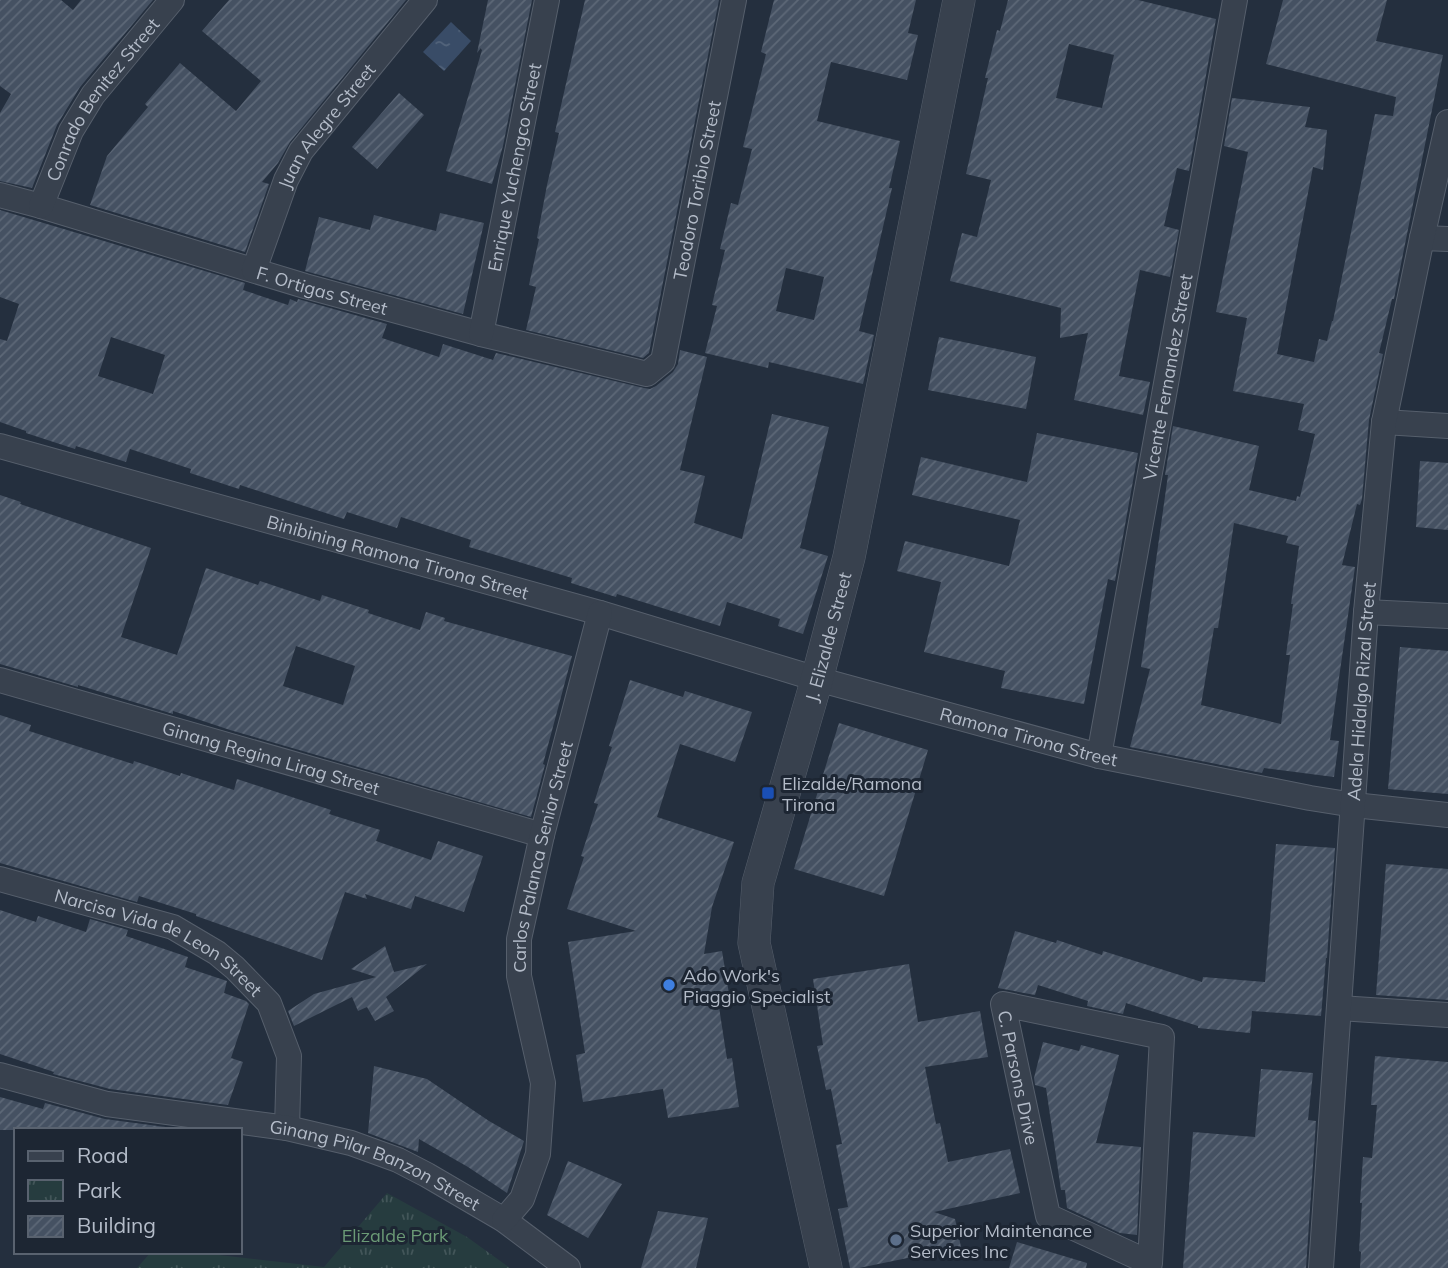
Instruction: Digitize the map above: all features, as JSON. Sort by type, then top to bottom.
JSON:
[{"type":"street","name":"Conrado Benitez Street","points":[[41,206],[71,131],[93,94],[172,0]]},
{"type":"street","name":"Juan Alegre Street","points":[[254,270],[286,180],[301,151],[425,0]]},
{"type":"street","name":"Enrique Yuchengco Street","points":[[481,334],[547,0]]},
{"type":"street","name":"Teodoro Toribio Street","points":[[647,374],[663,361],[734,0]]},
{"type":"street","name":"J. Elizalde Street","points":[[826,1268],[754,943],[758,883],[806,676],[849,557],[959,0]]},
{"type":"street","name":"Vicente Fernandez Street","points":[[1099,756],[1235,0]]},
{"type":"street","name":"Adela Hidalgo Rizal Street","points":[[1321,1268],[1366,612],[1384,422],[1448,122]]},
{"type":"street","name":"F. Ortigas Street","points":[[0,195],[305,286],[481,334],[647,374]]},
{"type":"street","points":[[1422,238],[1448,239]]},
{"type":"street","points":[[1384,422],[1448,426]]},
{"type":"street","name":"Binibining Ramona Tirona Street","points":[[0,446],[600,613],[806,676]]},
{"type":"street","points":[[1366,612],[1448,616]]},
{"type":"street","name":"Carlos Palanca Senior Street","points":[[504,1220],[522,1199],[538,1154],[543,1083],[519,976],[519,939],[542,835],[600,613]]},
{"type":"street","name":"Ramona Tirona Street","points":[[806,676],[1099,756],[1354,805]]},
{"type":"street","name":"Ginang Regina Lirag Street","points":[[0,680],[542,835]]},
{"type":"street","points":[[1354,805],[1448,815]]},
{"type":"street","name":"Narcisa Vida de Leon Street","points":[[0,878],[173,927],[217,953],[269,1003],[289,1056],[287,1128]]},
{"type":"street","name":"C. Parsons Drive","points":[[1003,1003],[1163,1037],[1150,1265],[1048,1216],[1003,1003]]},
{"type":"street","points":[[1339,1008],[1448,1015]]},
{"type":"street","name":"Ginang Pilar Banzon Street","points":[[0,1075],[107,1104],[287,1128],[351,1143],[398,1160],[504,1220],[568,1268]]},
{"type":"green space","name":"Elizalde Park","points":[[387,1193],[467,1237],[510,1268],[137,1268],[149,1254],[210,1254],[324,1267]]},
{"type":"water","points":[[451,22],[471,41],[444,71],[423,52]]},
{"type":"building","points":[[0,0],[61,0],[73,10],[81,0],[153,0],[80,87],[57,125],[32,188],[0,181],[0,113],[11,94],[0,86]]},
{"type":"building","points":[[229,0],[406,0],[290,142],[278,163],[262,182],[269,184],[245,252],[90,205],[107,156],[148,107],[145,104],[180,63],[236,111],[261,81],[202,31]]},
{"type":"building","points":[[488,0],[532,0],[503,146],[492,184],[446,171],[482,50],[481,48],[477,53]]},
{"type":"building","points":[[585,0],[719,0],[649,353],[643,358],[526,330],[536,287],[529,285],[559,133],[555,132]]},
{"type":"building","points":[[774,0],[916,0],[908,33],[918,35],[907,80],[831,62],[817,121],[900,141],[859,331],[874,335],[863,384],[769,362],[768,368],[705,353],[717,306],[712,305],[725,250],[720,249],[731,203],[738,205],[752,149],[743,147],[766,54],[761,52]],"holes":[[[786,268],[824,277],[814,320],[776,311]]]},
{"type":"building","points":[[1008,0],[1138,0],[1216,19],[1189,171],[1177,168],[1164,226],[1179,230],[1170,277],[1140,270],[1119,376],[1150,382],[1143,415],[1074,400],[1088,333],[1060,338],[1061,308],[950,281],[962,233],[977,237],[991,180],[966,174],[988,78],[985,78],[997,30],[1000,31]],"holes":[[[1069,44],[1114,55],[1102,108],[1056,98]]]},
{"type":"building","points":[[1283,0],[1387,0],[1376,41],[1443,55],[1394,299],[1379,353],[1383,354],[1369,420],[1362,499],[1360,505],[1357,504],[1342,565],[1355,567],[1330,740],[1339,741],[1334,777],[1264,768],[1262,773],[1130,747],[1150,669],[1141,667],[1173,426],[1259,446],[1249,490],[1296,501],[1297,496],[1300,497],[1315,434],[1298,430],[1304,404],[1233,391],[1247,318],[1216,312],[1248,152],[1224,146],[1232,98],[1310,107],[1305,127],[1327,130],[1323,170],[1313,167],[1277,354],[1314,362],[1319,339],[1327,341],[1333,321],[1375,114],[1393,116],[1396,97],[1266,64]],"holes":[[[1234,523],[1288,536],[1286,543],[1299,546],[1291,604],[1286,655],[1290,655],[1281,724],[1201,705],[1214,628],[1218,628]]]},
{"type":"building","points":[[399,93],[424,115],[377,169],[352,147]]},
{"type":"building","points":[[0,210],[245,283],[243,290],[288,305],[290,299],[297,302],[298,299],[387,324],[382,338],[439,357],[443,344],[493,360],[496,353],[650,389],[673,372],[678,364],[680,350],[707,357],[680,470],[705,476],[694,523],[742,539],[772,414],[829,427],[800,548],[828,556],[803,634],[778,626],[780,619],[727,602],[720,626],[617,594],[616,597],[571,583],[572,578],[469,547],[471,540],[401,517],[397,528],[347,512],[344,519],[240,485],[239,489],[190,473],[191,469],[130,449],[126,462],[26,433],[0,422],[0,339],[7,341],[19,304],[0,297]],"holes":[[[111,337],[165,355],[153,394],[98,376]]]},
{"type":"building","points":[[440,213],[484,223],[463,314],[305,271],[319,217],[370,230],[374,215],[436,231]]},
{"type":"building","points":[[939,337],[1036,357],[1026,409],[928,390]]},
{"type":"building","points":[[1037,433],[1138,453],[1115,581],[1108,579],[1084,704],[1001,688],[1005,671],[924,652],[941,582],[897,571],[905,541],[1009,566],[1020,520],[912,495],[921,457],[1027,482]]},
{"type":"building","points":[[1420,461],[1448,463],[1448,530],[1416,527]]},
{"type":"building","points":[[0,495],[151,548],[121,637],[177,655],[206,568],[258,585],[260,581],[320,601],[322,595],[420,630],[426,612],[445,618],[444,621],[572,656],[531,817],[173,711],[173,714],[0,664]],"holes":[[[296,646],[355,666],[343,705],[283,686]]]},
{"type":"building","points":[[1400,647],[1448,651],[1448,794],[1388,789]]},
{"type":"building","points":[[630,680],[683,697],[685,691],[752,712],[735,762],[680,744],[657,817],[734,842],[712,907],[704,954],[722,951],[731,1006],[719,1007],[727,1059],[732,1058],[739,1107],[668,1118],[663,1089],[583,1102],[576,1055],[585,1053],[568,942],[636,931],[567,909],[598,804],[594,803],[612,747],[609,746]]},
{"type":"building","points":[[0,715],[31,725],[29,731],[133,764],[134,761],[180,776],[181,773],[234,790],[237,779],[331,810],[329,814],[380,830],[376,841],[431,860],[438,841],[483,856],[464,912],[415,896],[411,909],[365,894],[367,899],[345,892],[322,960],[139,896],[137,902],[0,863]]},
{"type":"building","points":[[839,723],[928,750],[884,896],[794,869]]},
{"type":"building","points":[[1276,844],[1335,848],[1321,1016],[1252,1011],[1250,1033],[1198,1028],[1126,1003],[1123,1014],[1087,1006],[1088,1001],[1038,985],[1035,995],[998,988],[1015,931],[1056,943],[1057,940],[1102,955],[1103,951],[1202,982],[1203,977],[1265,982]]},
{"type":"building","points":[[1386,864],[1448,869],[1448,1000],[1376,995]]},
{"type":"building","points":[[0,910],[36,922],[38,916],[86,932],[90,919],[128,930],[126,936],[188,957],[185,967],[227,981],[224,993],[249,1004],[231,1058],[243,1062],[228,1105],[110,1089],[53,1074],[54,1072],[0,1054]]},
{"type":"building","points":[[385,946],[394,972],[427,964],[386,997],[394,1011],[375,1021],[367,1007],[358,1011],[352,997],[294,1026],[288,1011],[314,994],[376,977],[351,969]]},
{"type":"building","points":[[909,964],[918,1022],[980,1011],[988,1057],[925,1067],[936,1124],[940,1123],[948,1162],[1010,1149],[1020,1193],[934,1212],[955,1219],[961,1247],[850,1268],[838,1209],[848,1207],[836,1145],[842,1144],[831,1089],[826,1090],[817,1046],[823,1045],[813,979]]},
{"type":"building","points":[[1043,1042],[1079,1051],[1081,1045],[1119,1055],[1096,1143],[1141,1147],[1137,1235],[1120,1233],[1067,1208],[1065,1190],[1061,1190],[1046,1088],[1035,1085],[1034,1078]]},
{"type":"building","points":[[1375,1056],[1448,1062],[1448,1268],[1360,1268],[1363,1157],[1372,1158],[1377,1105],[1371,1105]]},
{"type":"building","points":[[374,1066],[427,1079],[524,1141],[507,1193],[419,1139],[418,1152],[368,1133]]},
{"type":"building","points":[[1261,1069],[1313,1073],[1308,1120],[1316,1121],[1306,1268],[1183,1268],[1193,1132],[1255,1137]]},
{"type":"building","points":[[0,1097],[43,1109],[45,1103],[105,1119],[173,1128],[14,1128],[0,1130]]},
{"type":"building","points":[[568,1161],[622,1184],[588,1238],[547,1215]]},
{"type":"building","points":[[658,1211],[708,1218],[696,1268],[641,1268]]},
{"type":"building","points":[[1017,1242],[1087,1263],[1086,1268],[1009,1268]]},
{"type":"place","name":"Elizalde/Ramona Tirona","points":[[768,793]]},
{"type":"place","name":"Ado Work's Piaggio Specialist","points":[[669,985]]},
{"type":"place","name":"Superior Maintenance Services Inc","points":[[896,1240]]}]
